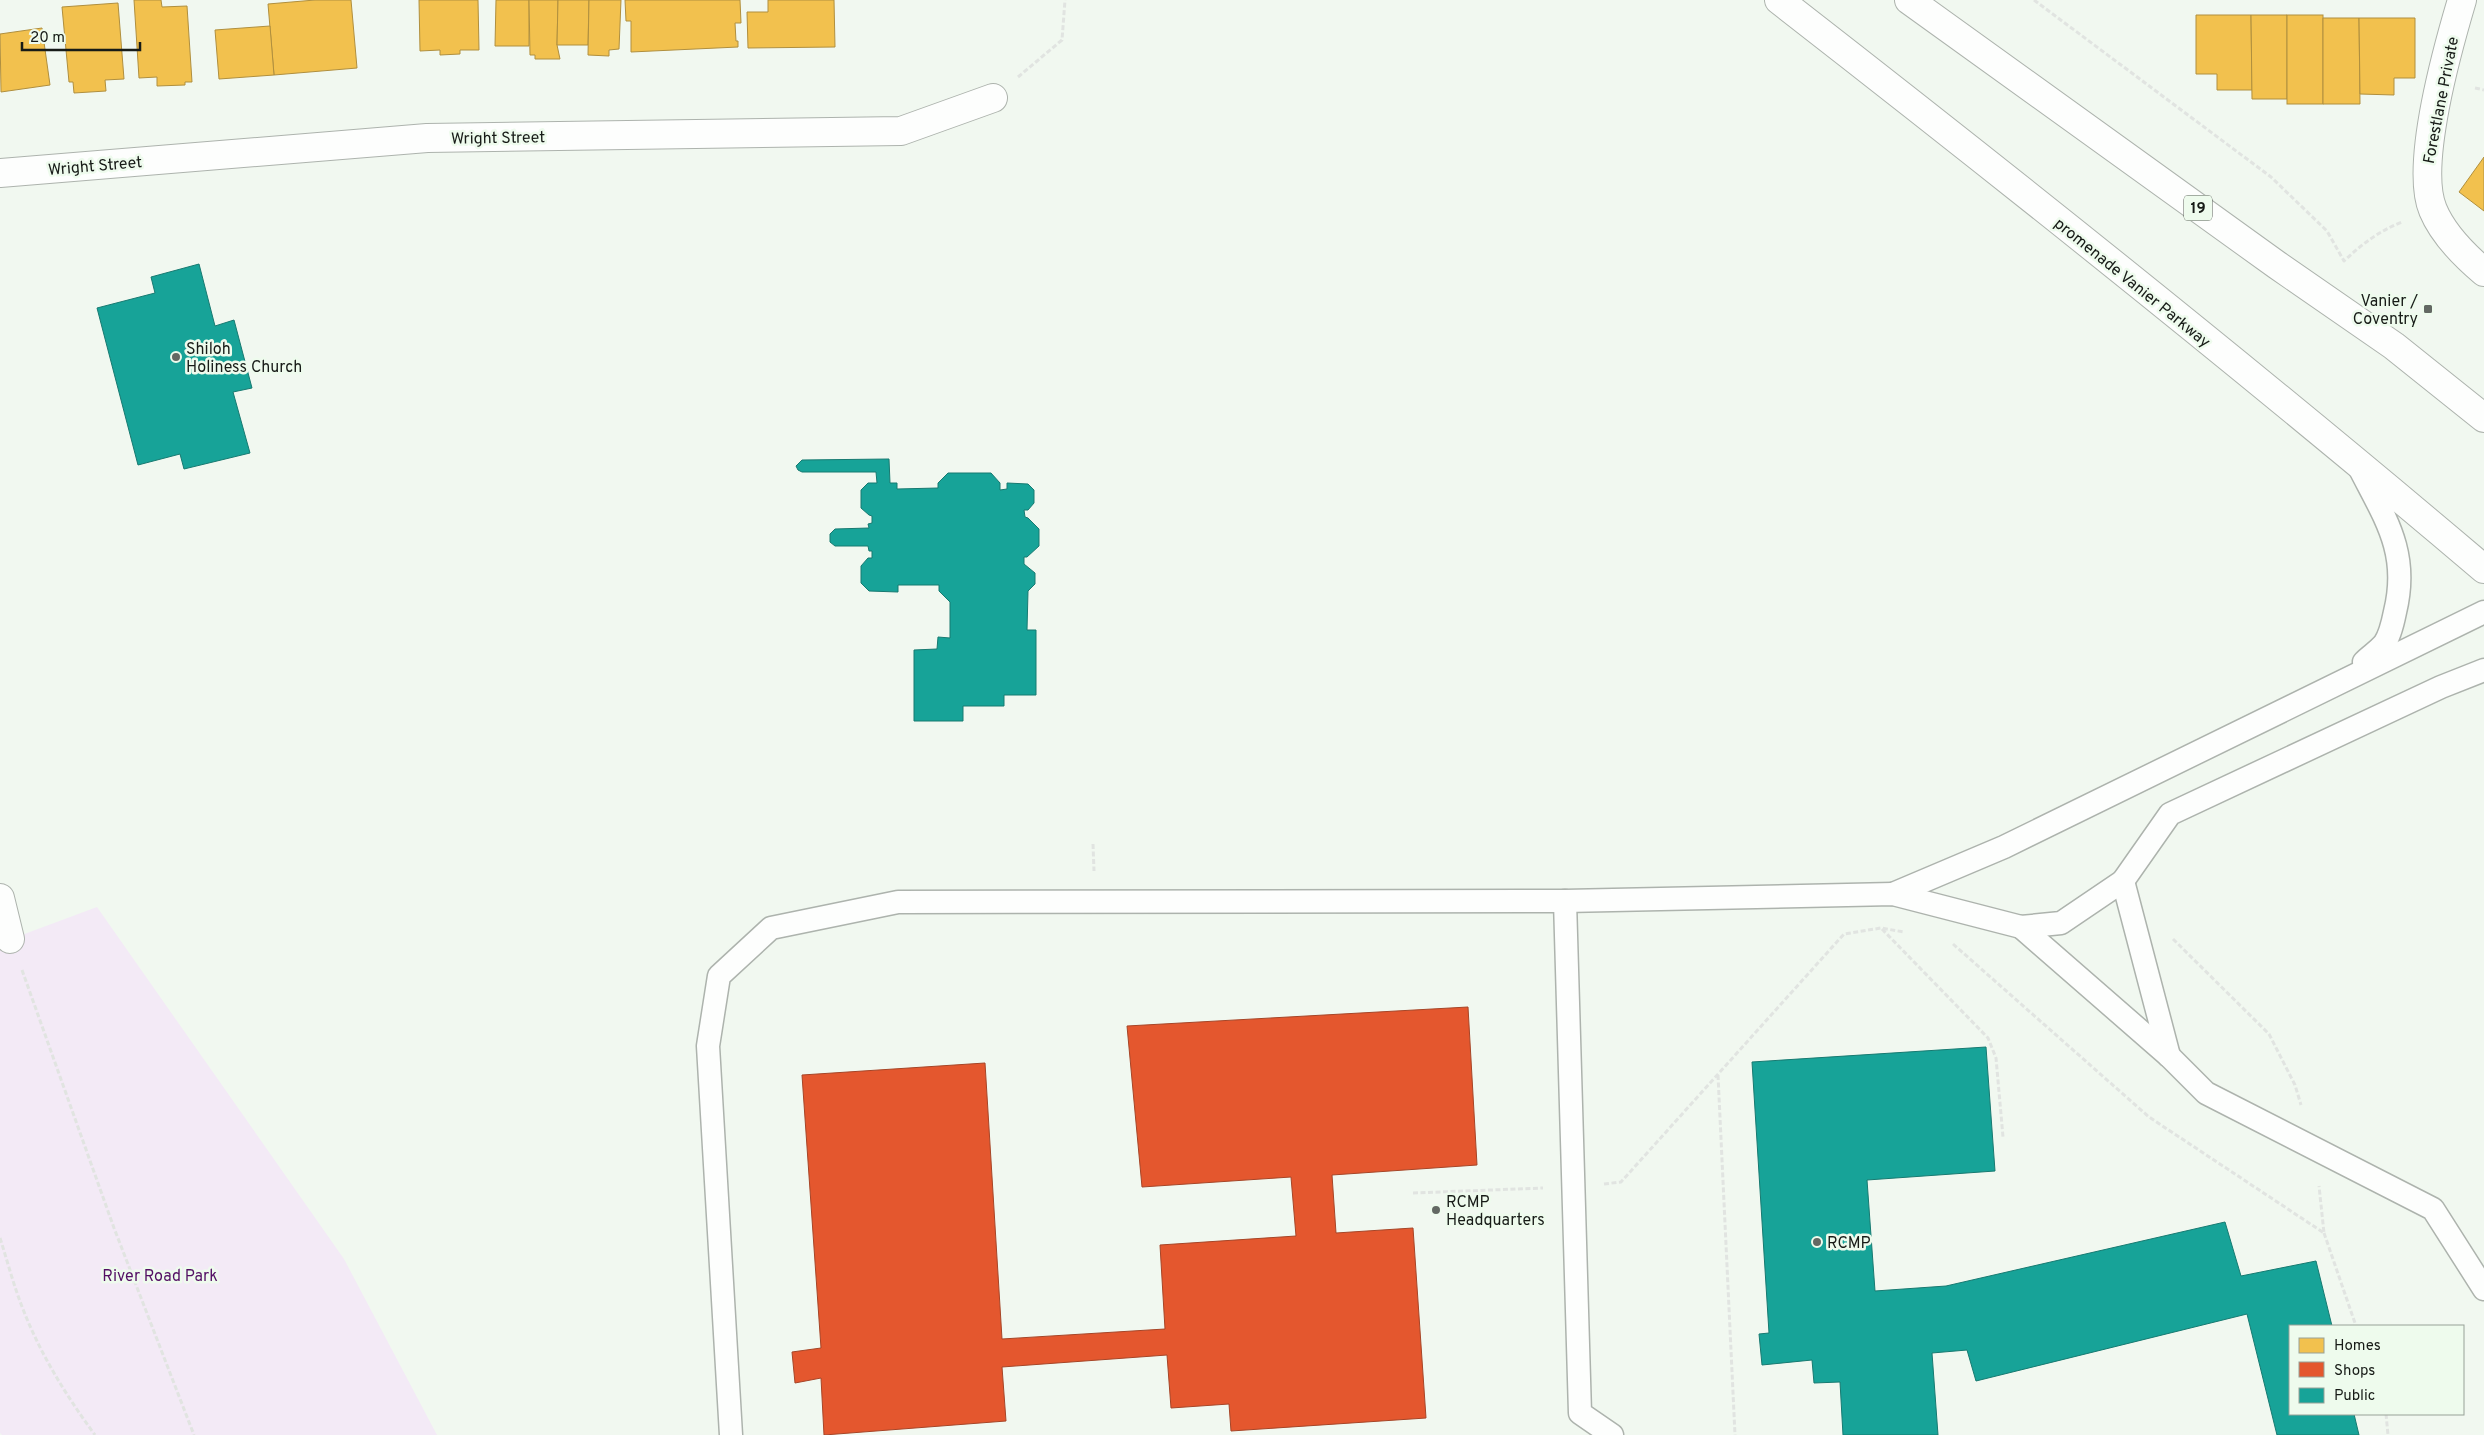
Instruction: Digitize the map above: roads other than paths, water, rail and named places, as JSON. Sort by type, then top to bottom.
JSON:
[{"type":"main road","name":"promenade Vanier Parkway","points":[[1779,0],[1921,110],[2355,460],[2484,569]]},
{"type":"main road","name":"19","points":[[1909,0],[2277,266],[2394,346],[2484,418]]},
{"type":"main road","name":"Forestlane Private","points":[[2462,0],[2444,60],[2426,169],[2433,210],[2462,254],[2484,272]]},
{"type":"main road","name":"Wright Street","points":[[0,173],[410,138],[901,131],[993,98]]},
{"type":"main road","points":[[0,898],[10,939]]},
{"type":"lane","points":[[2344,679],[2385,643],[2393,622],[2400,591],[2398,548],[2355,460]]},
{"type":"lane","points":[[1893,894],[2004,847],[2484,612]]},
{"type":"lane","points":[[731,1435],[708,1046],[719,976],[771,928],[898,902],[1565,901],[1893,894],[2021,927],[2061,923],[2123,881],[2170,814],[2441,687],[2484,670]]},
{"type":"lane","points":[[2123,881],[2169,1056]]},
{"type":"lane","points":[[1565,901],[1580,1413],[1612,1435]]},
{"type":"lane","points":[[2021,927],[2169,1056],[2206,1093],[2433,1209],[2484,1289]]},
{"type":"place","name":"Vanier / Coventry","points":[[2428,309]]},
{"type":"place","name":"Shiloh Holiness Church","points":[[176,357]]},
{"type":"place","name":"RCMP Headquarters","points":[[1436,1210]]},
{"type":"place","name":"RCMP","points":[[1817,1242]]},
{"type":"park label","name":"River Road Park","points":[[160,1275]]}]
